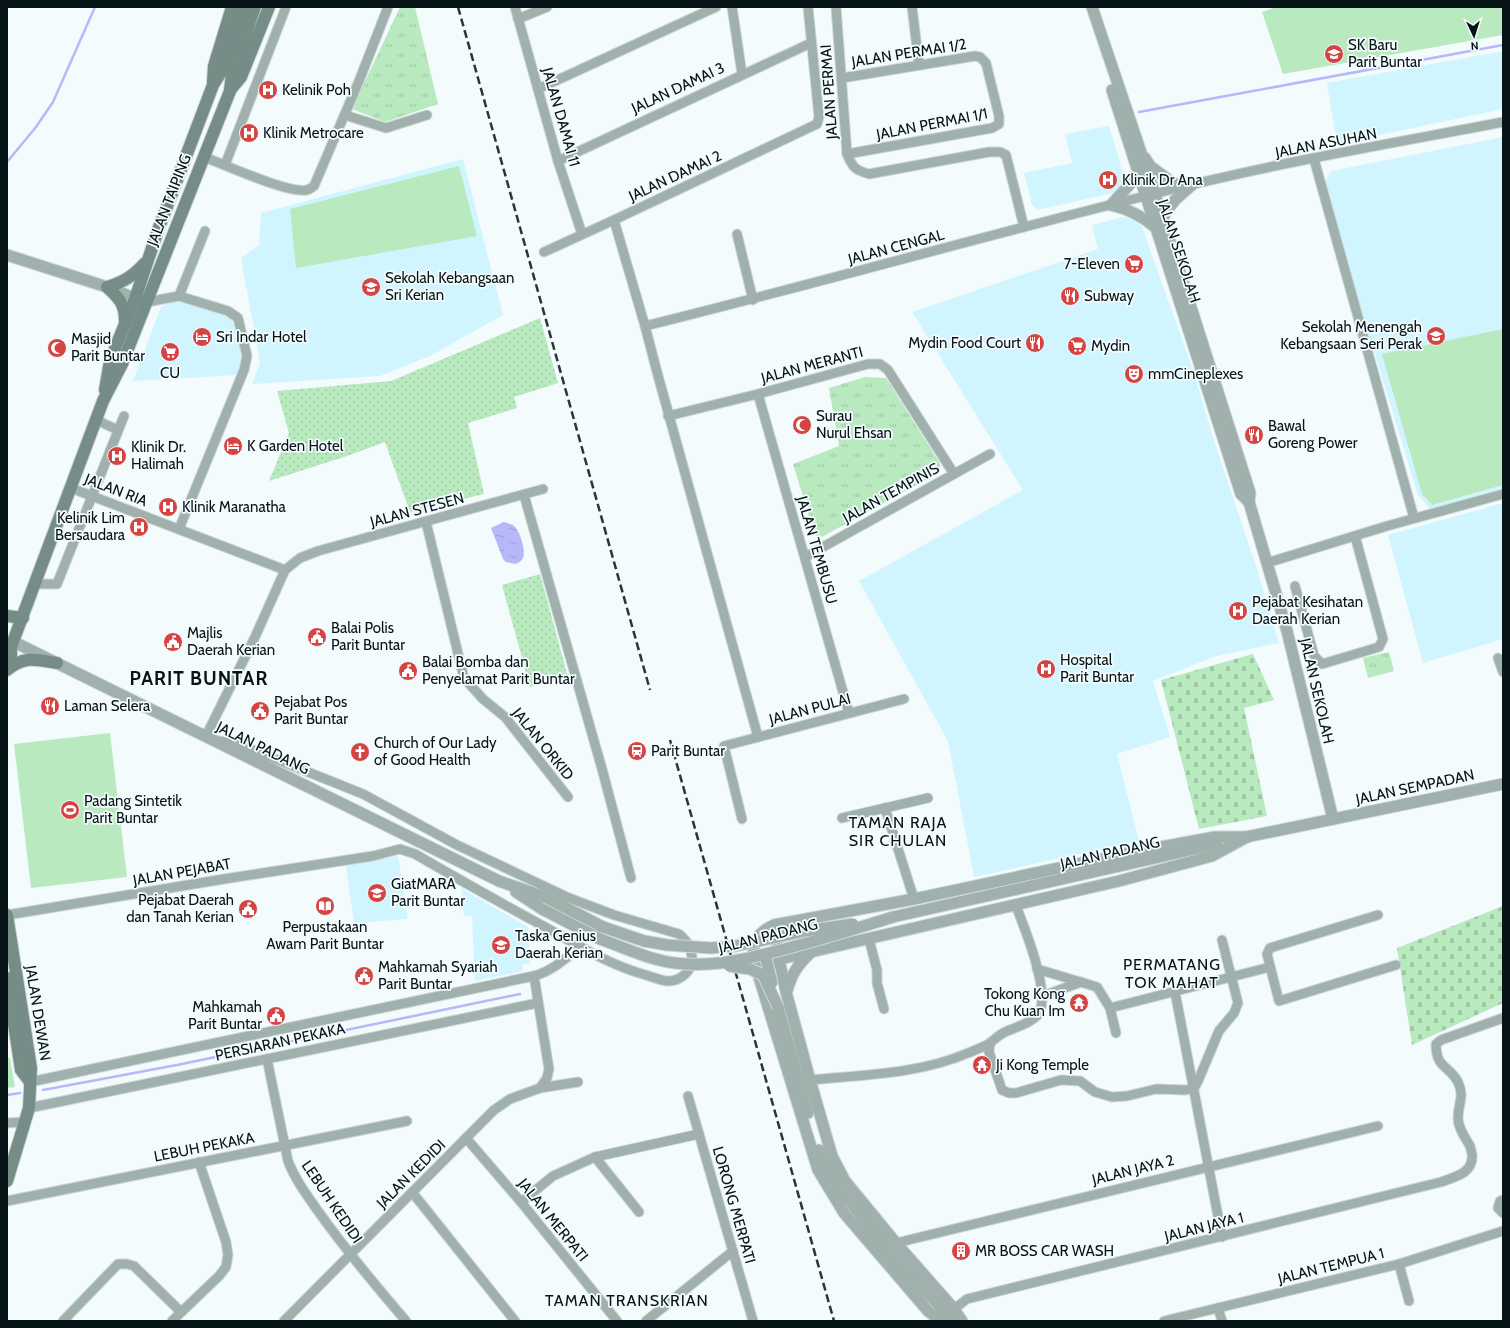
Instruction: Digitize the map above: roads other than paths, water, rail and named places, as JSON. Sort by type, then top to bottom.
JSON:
[{"type":"main road","points":[[213,85],[214,66],[232,7]]},
{"type":"main road","name":"JALAN TAIPING","points":[[103,401],[110,361],[135,299],[146,262],[213,85],[223,69],[244,7]]},
{"type":"main road","name":"JALAN TAIPING","points":[[7,663],[11,656],[10,644],[23,618],[103,401],[122,364],[230,91],[232,73],[255,7]]},
{"type":"main road","points":[[230,91],[241,77],[269,7]]},
{"type":"main road","points":[[126,322],[125,313],[120,299],[107,288],[123,282],[146,262]]},
{"type":"main road","points":[[7,616],[23,618]]},
{"type":"main road","points":[[7,670],[17,663],[31,659],[57,663]]},
{"type":"main road","name":"JALAN DEWAN","points":[[7,915],[31,1068],[30,1082]]},
{"type":"main road","name":"JALAN DEWAN","points":[[7,978],[21,1070],[30,1082]]},
{"type":"main road","points":[[7,1181],[29,1108],[30,1082]]},
{"type":"street","points":[[225,165],[270,44],[286,7]]},
{"type":"street","points":[[204,157],[268,182],[298,190],[308,190],[314,186],[345,115],[388,7]]},
{"type":"street","name":"JALAN DAMAI 11","points":[[514,7],[558,161],[582,234]]},
{"type":"street","points":[[518,19],[547,7]]},
{"type":"street","points":[[538,89],[716,7]]},
{"type":"street","points":[[732,7],[742,74]]},
{"type":"street","points":[[808,7],[811,43]]},
{"type":"street","name":"JALAN PERMAI","points":[[836,7],[847,154],[852,165],[858,171],[869,174],[989,152],[1000,152],[1006,155],[1024,227]]},
{"type":"street","points":[[912,7],[919,65]]},
{"type":"street","name":"JALAN SEKOLAH","points":[[1084,7],[1138,171],[1150,195]]},
{"type":"street","name":"JALAN SEKOLAH","points":[[1092,7],[1139,149],[1150,195],[1241,494],[1249,502],[1288,631],[1332,819]]},
{"type":"street","points":[[257,39],[270,44]]},
{"type":"street","name":"JALAN DAMAI 3","points":[[558,161],[811,43]]},
{"type":"street","name":"JALAN DAMAI 2","points":[[544,252],[817,124],[819,117],[811,43]]},
{"type":"street","name":"JALAN PERMAI 1/2","points":[[842,78],[975,56],[980,57]]},
{"type":"street","name":"JALAN PERMAI 1/1","points":[[847,154],[992,128],[999,124],[999,116],[986,63],[980,57]]},
{"type":"street","points":[[345,115],[386,128],[427,115]]},
{"type":"street","name":"JALAN ASUHAN","points":[[1150,195],[1314,159],[1503,122]]},
{"type":"street","points":[[1139,149],[1150,166],[1163,177],[1174,184],[1192,185]]},
{"type":"street","points":[[1314,159],[1414,518]]},
{"type":"street","points":[[1111,205],[1131,183],[1138,171]]},
{"type":"street","points":[[1111,205],[1125,208],[1160,225],[1164,214],[1175,200],[1192,185]]},
{"type":"street","name":"JALAN CENGAL","points":[[645,326],[753,300],[1024,227],[1150,195]]},
{"type":"street","points":[[614,220],[645,326],[668,416],[758,737]]},
{"type":"street","points":[[180,296],[204,231]]},
{"type":"street","points":[[737,234],[753,300]]},
{"type":"street","points":[[7,255],[107,288],[135,299],[147,302],[180,296],[228,311],[238,318],[247,356],[244,370],[179,530]]},
{"type":"street","name":"JALAN MERANTI","points":[[668,416],[758,394],[868,364],[880,364],[888,370],[954,474]]},
{"type":"street","name":"JALAN TEMBUSU","points":[[758,394],[849,713]]},
{"type":"street","points":[[36,584],[58,584],[124,416]]},
{"type":"street","points":[[96,420],[118,430]]},
{"type":"street","name":"JALAN TEMPINIS","points":[[804,557],[990,454]]},
{"type":"street","name":"JALAN RIA","points":[[71,488],[285,570]]},
{"type":"street","name":"JALAN STESEN","points":[[285,570],[300,558],[318,551],[543,489]]},
{"type":"street","points":[[1267,563],[1414,518],[1503,494]]},
{"type":"street","points":[[524,495],[602,769],[631,878]]},
{"type":"street","name":"JALAN ORKID","points":[[426,522],[464,678],[479,694],[505,717],[568,796]]},
{"type":"street","points":[[1295,586],[1314,656],[1322,664],[1379,647],[1383,639],[1355,536]]},
{"type":"street","points":[[30,1082],[534,976],[546,973],[580,947],[631,971],[666,981],[674,980],[688,973],[692,960],[691,950],[687,941],[679,934],[614,915],[569,898],[456,845],[363,794],[233,742],[210,739],[285,570]]},
{"type":"street","name":"JALAN PADANG","points":[[10,644],[57,663],[499,881],[544,897],[603,927],[644,941],[667,945],[712,948],[736,946],[805,931],[893,917],[1332,819]]},
{"type":"street","points":[[1498,658],[1503,672]]},
{"type":"street","name":"JALAN PULAI","points":[[742,819],[724,746],[904,699]]},
{"type":"street","name":"JALAN SEMPADAN","points":[[1332,819],[1503,784]]},
{"type":"street","points":[[842,818],[928,798]]},
{"type":"street","points":[[885,808],[914,899]]},
{"type":"street","points":[[941,1321],[928,1312],[844,1213],[818,1170],[764,999],[753,954],[756,938],[761,932],[774,925],[914,899],[1134,852],[1215,837],[1248,837]]},
{"type":"street","points":[[755,964],[810,953],[1119,881],[1212,856],[1248,837]]},
{"type":"street","name":"JALAN PEJABAT","points":[[7,915],[373,856],[400,849],[415,854],[580,947]]},
{"type":"street","points":[[624,854],[633,864]]},
{"type":"street","name":"JALAN PADANG","points":[[499,881],[542,909],[600,939],[652,958],[676,963],[719,964],[746,960],[791,949],[893,917]]},
{"type":"street","points":[[810,1080],[910,1070],[943,1062],[968,1054],[990,1043],[998,1036],[1033,1019],[1040,1012],[1043,996],[1037,969],[1016,906]]},
{"type":"street","points":[[1378,914],[1270,948],[1267,954],[1279,1001],[1396,965]]},
{"type":"street","points":[[774,925],[786,992],[832,1156],[845,1182],[954,1309],[962,1321]]},
{"type":"street","points":[[869,939],[877,970],[877,983],[884,1009]]},
{"type":"street","points":[[990,1043],[989,1052],[996,1075],[1002,1090],[1009,1093],[1016,1093],[1061,1080],[1080,1081],[1095,1092],[1112,1097],[1127,1096],[1156,1089],[1186,1090],[1194,1088],[1219,1032],[1234,1013],[1238,1003],[1222,940]]},
{"type":"street","points":[[762,941],[778,1007],[823,1161],[836,1185],[881,1243],[952,1321]]},
{"type":"street","points":[[786,992],[796,966],[810,953]]},
{"type":"street","points":[[719,964],[750,969],[763,975],[778,1007]]},
{"type":"street","points":[[1110,1008],[1232,978],[1270,967]]},
{"type":"street","points":[[1037,969],[1097,986],[1110,1008],[1116,1033]]},
{"type":"street","points":[[534,976],[549,1069],[547,1078],[540,1088]]},
{"type":"street","points":[[1043,996],[1080,982]]},
{"type":"street","points":[[764,999],[786,992]]},
{"type":"street","points":[[1175,992],[1222,1237]]},
{"type":"street","name":"PERSIARAN PEKAKA","points":[[29,1108],[538,1003]]},
{"type":"street","name":"JALAN JAYA 1","points":[[954,1309],[967,1299],[1441,1182],[1461,1174],[1469,1168],[1472,1160],[1471,1148],[1460,1129],[1458,1118],[1462,1097],[1461,1090],[1452,1073],[1443,1067],[1439,1062],[1436,1053],[1436,1044],[1440,1040],[1503,1018]]},
{"type":"street","name":"LEBUH KEDIDI","points":[[267,1059],[284,1145],[293,1174],[326,1223],[405,1321]]},
{"type":"street","name":"JALAN KEDIDI","points":[[284,1321],[494,1110],[510,1099],[540,1088],[578,1082]]},
{"type":"street","name":"LORONG MERPATI","points":[[688,1096],[753,1321]]},
{"type":"street","name":"LEBUH PEKAKA","points":[[7,1201],[407,1121]]},
{"type":"street","points":[[7,1123],[25,1122]]},
{"type":"street","name":"JALAN JAYA 2","points":[[896,1243],[1208,1166],[1378,1126]]},
{"type":"street","points":[[521,1202],[552,1176],[595,1157],[699,1134]]},
{"type":"street","name":"JALAN MERPATI","points":[[466,1138],[521,1202],[616,1321]]},
{"type":"street","points":[[595,1157],[639,1212]]},
{"type":"street","points":[[172,1321],[219,1276],[226,1267],[228,1255],[226,1242],[199,1162]]},
{"type":"street","points":[[412,1192],[515,1321]]},
{"type":"street","points":[[1503,1200],[1500,1201],[1498,1208],[1503,1213]]},
{"type":"street","name":"JALAN TEMPUA 1","points":[[1164,1321],[1399,1264],[1503,1231]]},
{"type":"street","points":[[646,1321],[733,1251]]},
{"type":"street","points":[[63,1321],[118,1264],[134,1266],[181,1312]]},
{"type":"street","points":[[1399,1264],[1409,1301]]},
{"type":"street","points":[[1218,1308],[1222,1321]]},
{"type":"water","points":[[504,522],[513,525],[516,528],[522,541],[524,555],[521,561],[516,564],[506,562],[503,559],[491,528]]},
{"type":"waterway","points":[[7,162],[36,127],[53,102],[95,7]]},
{"type":"waterway","points":[[1139,112],[1503,45]]},
{"type":"waterway","points":[[43,1090],[177,1065],[520,994]]},
{"type":"waterway","points":[[7,1095],[20,1093]]},
{"type":"railway","points":[[458,7],[650,690]]},
{"type":"railway","points":[[670,740],[834,1321]]},
{"type":"place","name":"SK Baru Parit Buntar","points":[[1334,54]]},
{"type":"place","name":"Kelinik Poh","points":[[268,90]]},
{"type":"place","name":"Klinik Metrocare","points":[[249,133]]},
{"type":"place","name":"Klinik Dr Ana","points":[[1108,180]]},
{"type":"place","name":"7-Eleven","points":[[1134,264]]},
{"type":"place","name":"Sekolah Kebangsaan Sri Kerian","points":[[371,287]]},
{"type":"place","name":"Subway","points":[[1070,296]]},
{"type":"place","name":"Sekolah Menengah Kebangsaan Seri Perak","points":[[1436,336]]},
{"type":"place","name":"Sri Indar Hotel","points":[[202,337]]},
{"type":"place","name":"Mydin Food Court","points":[[1035,343]]},
{"type":"place","name":"Mydin","points":[[1077,346]]},
{"type":"place","name":"Masjid Parit Buntar","points":[[57,348]]},
{"type":"place","name":"CU","points":[[170,352]]},
{"type":"place","name":"mmCineplexes","points":[[1134,374]]},
{"type":"place","name":"Surau Nurul Ehsan","points":[[802,425]]},
{"type":"place","name":"Bawal Goreng Power","points":[[1254,435]]},
{"type":"place","name":"K Garden Hotel","points":[[233,446]]},
{"type":"place","name":"Klinik Dr. Halimah","points":[[117,456]]},
{"type":"place","name":"Klinik Maranatha","points":[[168,507]]},
{"type":"place","name":"Kelinik Lim Bersaudara","points":[[139,527]]},
{"type":"place","name":"Pejabat Kesihatan Daerah Kerian","points":[[1238,611]]},
{"type":"place","name":"Balai Polis Parit Buntar","points":[[317,637]]},
{"type":"place","name":"Majlis Daerah Kerian","points":[[173,642]]},
{"type":"place","name":"Hospital Parit Buntar","points":[[1046,669]]},
{"type":"place","name":"Balai Bomba dan Penyelamat Parit Buntar","points":[[408,671]]},
{"type":"place","name":"Laman Selera","points":[[50,706]]},
{"type":"place","name":"Pejabat Pos Parit Buntar","points":[[260,711]]},
{"type":"place","name":"Parit Buntar","points":[[637,751]]},
{"type":"place","name":"Church of Our Lady of Good Health","points":[[360,752]]},
{"type":"place","name":"Padang Sintetik Parit Buntar","points":[[70,810]]},
{"type":"place","name":"GiatMARA Parit Buntar","points":[[377,893]]},
{"type":"place","name":"Perpustakaan Awam Parit Buntar","points":[[325,906]]},
{"type":"place","name":"Pejabat Daerah dan Tanah Kerian","points":[[248,909]]},
{"type":"place","name":"Taska Genius Daerah Kerian","points":[[501,945]]},
{"type":"place","name":"Mahkamah Syariah Parit Buntar","points":[[364,976]]},
{"type":"place","name":"Tokong Kong Chu Kuan Im","points":[[1079,1003]]},
{"type":"place","name":"Mahkamah Parit Buntar","points":[[276,1016]]},
{"type":"place","name":"Ji Kong Temple","points":[[982,1065]]},
{"type":"place","name":"MR BOSS CAR WASH","points":[[961,1251]]},
{"type":"district","name":"PARIT BUNTAR","points":[[199,678]]},
{"type":"district","name":"TAMAN RAJA SIR CHULAN","points":[[898,831]]},
{"type":"district","name":"PERMATANG TOK MAHAT","points":[[1172,973]]},
{"type":"district","name":"TAMAN TRANSKRIAN","points":[[627,1300]]}]
